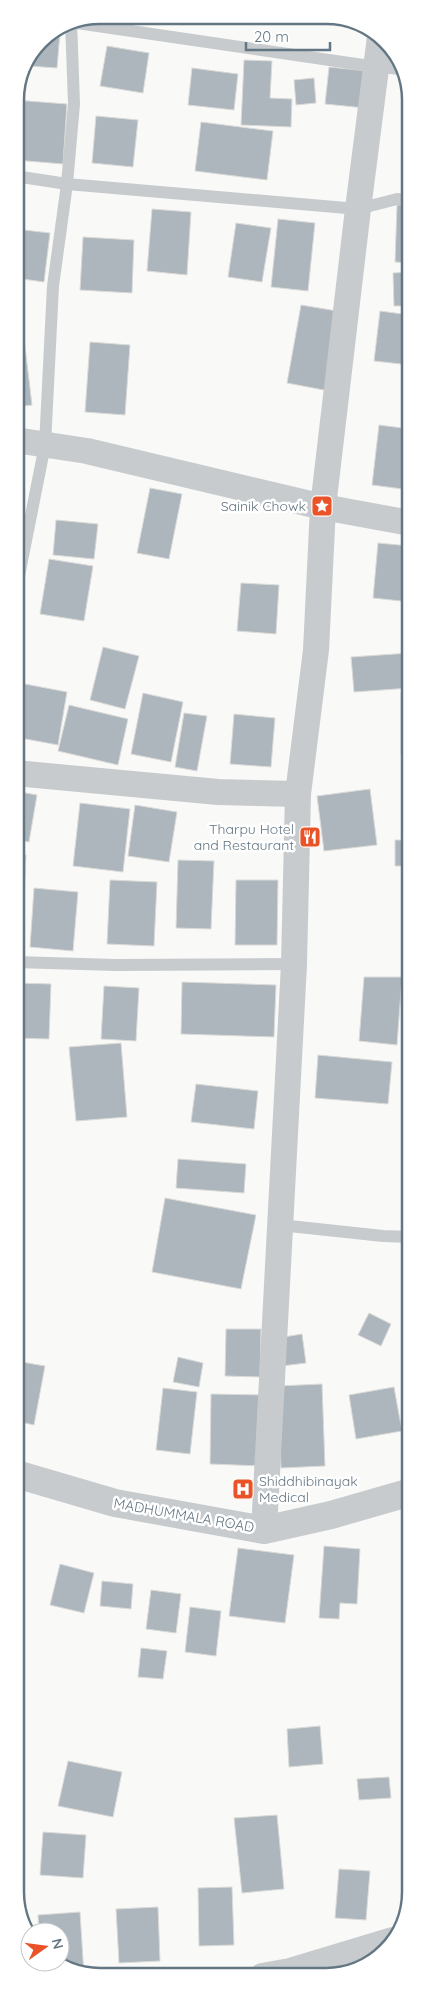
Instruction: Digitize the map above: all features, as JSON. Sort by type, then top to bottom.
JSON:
[{"type":"street","points":[[264,1530],[294,964],[298,794],[316,650],[323,507],[358,209],[389,68],[384,51]]},
{"type":"street","points":[[24,442],[87,451],[323,507],[402,522]]},
{"type":"street","points":[[24,775],[218,792],[298,794]]},
{"type":"street","name":"MADHUMMALA ROAD","points":[[24,1476],[115,1503],[264,1530],[331,1515],[402,1495]]},
{"type":"street","points":[[300,1968],[382,1943]]},
{"type":"lane","points":[[89,25],[389,68]]},
{"type":"lane","points":[[24,551],[45,445],[52,286],[67,184],[74,104],[70,30]]},
{"type":"lane","points":[[24,177],[67,184],[358,209],[402,199]]},
{"type":"lane","points":[[24,962],[116,965],[294,964]]},
{"type":"lane","points":[[280,1225],[402,1237]]},
{"type":"building","points":[[60,36],[57,68],[32,66],[46,46]]},
{"type":"building","points":[[107,46],[149,53],[143,93],[100,86]]},
{"type":"building","points":[[244,60],[272,61],[270,98],[292,99],[291,127],[241,125]]},
{"type":"building","points":[[329,67],[368,71],[365,108],[325,104]]},
{"type":"building","points":[[192,68],[238,74],[234,110],[188,105]]},
{"type":"building","points":[[314,78],[316,103],[296,105],[294,80]]},
{"type":"building","points":[[24,101],[67,104],[63,164],[24,161]]},
{"type":"building","points":[[96,116],[138,120],[133,167],[92,163]]},
{"type":"building","points":[[201,122],[273,131],[267,180],[195,171]]},
{"type":"building","points":[[397,205],[402,205],[402,262],[395,262]]},
{"type":"building","points":[[152,209],[191,212],[187,275],[147,271]]},
{"type":"building","points":[[278,219],[315,223],[308,291],[271,287]]},
{"type":"building","points":[[236,223],[271,228],[262,282],[228,277]]},
{"type":"building","points":[[24,230],[50,233],[44,282],[24,279]]},
{"type":"building","points":[[83,237],[134,240],[132,293],[80,290]]},
{"type":"building","points":[[402,272],[402,306],[394,306],[393,273]]},
{"type":"building","points":[[301,305],[343,312],[329,391],[287,383]]},
{"type":"building","points":[[380,311],[402,314],[402,364],[374,361]]},
{"type":"building","points":[[24,338],[32,405],[24,406]]},
{"type":"building","points":[[90,342],[130,345],[125,415],[85,412]]},
{"type":"building","points":[[379,425],[402,428],[402,489],[372,485]]},
{"type":"building","points":[[150,488],[182,494],[169,559],[137,553]]},
{"type":"building","points":[[56,520],[98,524],[94,559],[53,555]]},
{"type":"building","points":[[378,543],[402,545],[402,601],[373,598]]},
{"type":"building","points":[[49,559],[93,566],[84,621],[40,614]]},
{"type":"building","points":[[241,583],[279,585],[276,634],[237,631]]},
{"type":"building","points":[[103,647],[139,656],[125,709],[90,700]]},
{"type":"building","points":[[402,654],[402,689],[354,692],[351,657]]},
{"type":"building","points":[[25,684],[67,692],[58,745],[24,739]]},
{"type":"building","points":[[143,693],[183,702],[171,762],[131,754]]},
{"type":"building","points":[[401,693],[402,693],[402,754]]},
{"type":"building","points":[[69,705],[128,719],[118,765],[58,751]]},
{"type":"building","points":[[184,713],[207,716],[197,771],[175,767]]},
{"type":"building","points":[[234,714],[275,718],[271,767],[230,764]]},
{"type":"building","points":[[370,789],[377,845],[324,851],[317,796]]},
{"type":"building","points":[[24,793],[37,795],[29,842],[24,841]]},
{"type":"building","points":[[80,803],[130,809],[123,872],[73,866]]},
{"type":"building","points":[[135,805],[177,812],[169,862],[128,856]]},
{"type":"building","points":[[395,840],[402,840],[402,866],[395,866]]},
{"type":"building","points":[[24,855],[26,855],[24,900]]},
{"type":"building","points":[[178,860],[214,861],[211,929],[176,928]]},
{"type":"building","points":[[110,880],[157,882],[154,946],[107,944]]},
{"type":"building","points":[[236,880],[278,880],[277,945],[235,945]]},
{"type":"building","points":[[34,888],[78,892],[73,951],[30,947]]},
{"type":"building","points":[[364,977],[402,977],[397,1045],[359,1041]]},
{"type":"building","points":[[182,982],[276,985],[274,1037],[181,1034]]},
{"type":"building","points":[[24,983],[51,984],[49,1039],[24,1038]]},
{"type":"building","points":[[104,986],[139,988],[136,1041],[101,1039]]},
{"type":"building","points":[[121,1043],[127,1117],[76,1121],[69,1047]]},
{"type":"building","points":[[318,1055],[392,1062],[388,1104],[315,1098]]},
{"type":"building","points":[[196,1084],[258,1091],[254,1129],[191,1122]]},
{"type":"building","points":[[178,1159],[246,1164],[244,1193],[176,1188]]},
{"type":"building","points":[[165,1198],[256,1215],[241,1289],[152,1272]]},
{"type":"building","points":[[369,1313],[391,1324],[381,1346],[358,1335]]},
{"type":"building","points":[[226,1329],[261,1329],[260,1377],[225,1376]]},
{"type":"building","points":[[302,1334],[306,1363],[282,1366],[278,1338]]},
{"type":"building","points":[[178,1357],[203,1363],[199,1387],[173,1382]]},
{"type":"building","points":[[24,1362],[45,1366],[34,1425],[24,1423]]},
{"type":"building","points":[[322,1384],[325,1466],[281,1468],[278,1386]]},
{"type":"building","points":[[394,1387],[402,1431],[356,1439],[349,1395]]},
{"type":"building","points":[[163,1388],[197,1392],[190,1454],[156,1450]]},
{"type":"building","points":[[211,1394],[263,1395],[261,1466],[210,1464]]},
{"type":"building","points":[[324,1546],[360,1549],[357,1604],[340,1603],[339,1619],[319,1618]]},
{"type":"building","points":[[238,1548],[294,1555],[285,1623],[229,1616]]},
{"type":"building","points":[[60,1564],[94,1573],[84,1613],[50,1605]]},
{"type":"building","points":[[102,1581],[133,1584],[131,1609],[100,1606]]},
{"type":"building","points":[[151,1590],[181,1594],[176,1633],[146,1629]]},
{"type":"building","points":[[190,1607],[221,1611],[216,1656],[185,1652]]},
{"type":"building","points":[[141,1648],[167,1651],[163,1679],[138,1677]]},
{"type":"building","points":[[320,1726],[323,1764],[289,1767],[287,1729]]},
{"type":"building","points":[[68,1761],[122,1772],[113,1817],[58,1806]]},
{"type":"building","points":[[389,1777],[391,1798],[359,1800],[357,1779]]},
{"type":"building","points":[[277,1815],[284,1889],[242,1893],[234,1818]]},
{"type":"building","points":[[43,1832],[86,1835],[83,1878],[40,1875]]},
{"type":"building","points":[[339,1869],[370,1871],[366,1920],[335,1918]]},
{"type":"building","points":[[232,1887],[234,1945],[199,1946],[198,1888]]},
{"type":"building","points":[[158,1907],[160,1961],[119,1963],[116,1909]]},
{"type":"building","points":[[80,1912],[83,1966],[70,1962],[70,1922],[38,1922],[38,1915]]},
{"type":"place","name":"Sainik Chowk","points":[[322,506]]},
{"type":"place","name":"Tharpu Hotel and Restaurant","points":[[310,837]]},
{"type":"place","name":"Shiddhibinayak Medical","points":[[243,1489]]}]
